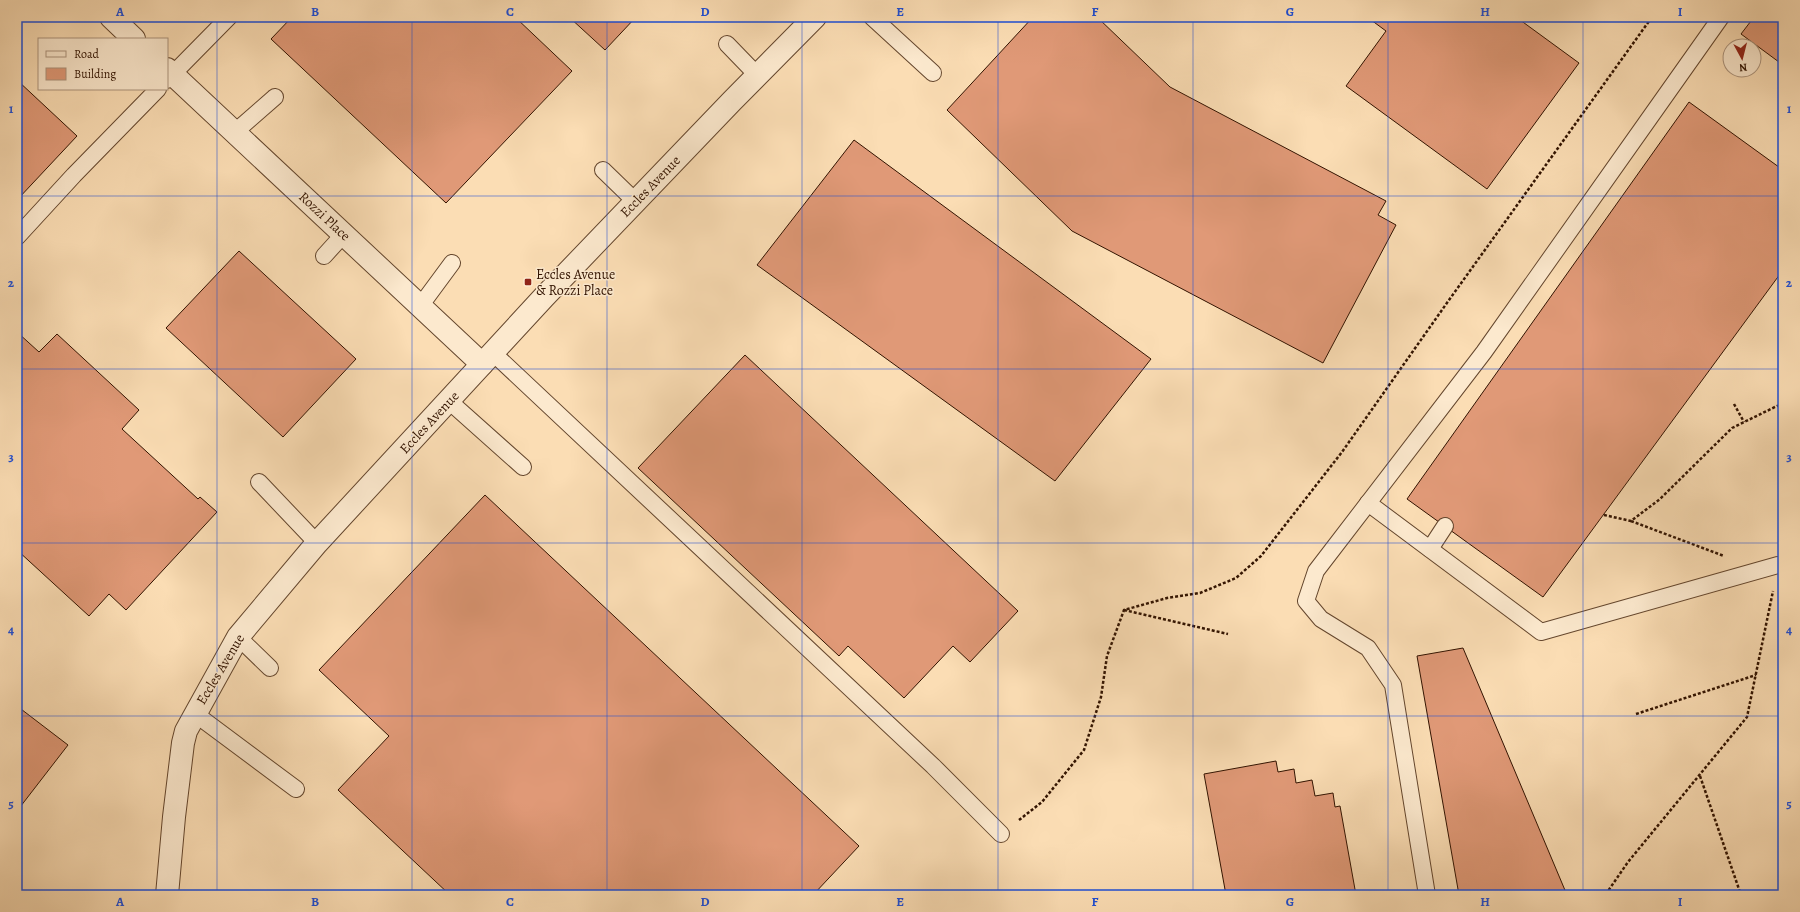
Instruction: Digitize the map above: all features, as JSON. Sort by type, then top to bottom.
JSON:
[{"type":"street","points":[[111,17],[133,38]]},
{"type":"street","name":"Eccles Avenue","points":[[167,895],[183,743],[186,731],[194,713],[238,636],[317,543],[487,358],[635,201],[815,17]]},
{"type":"street","name":"Rozzi Place","points":[[168,80],[235,132],[421,305],[487,358]]},
{"type":"lane","points":[[168,76],[229,17]]},
{"type":"lane","points":[[872,17],[934,73]]},
{"type":"lane","points":[[1427,895],[1392,685],[1368,648],[1321,619],[1306,601],[1316,572],[1484,352],[1721,17]]},
{"type":"lane","points":[[727,44],[757,75]]},
{"type":"lane","points":[[17,238],[155,90]]},
{"type":"lane","points":[[235,132],[275,97]]},
{"type":"lane","points":[[603,170],[635,201]]},
{"type":"lane","points":[[324,256],[344,234]]},
{"type":"lane","points":[[421,305],[452,262]]},
{"type":"lane","points":[[487,358],[933,766],[1001,834]]},
{"type":"lane","points":[[448,401],[523,467]]},
{"type":"lane","points":[[259,482],[317,543]]},
{"type":"lane","points":[[1368,503],[1541,632],[1778,564]]},
{"type":"lane","points":[[1430,549],[1445,526]]},
{"type":"lane","points":[[238,636],[270,668]]},
{"type":"lane","points":[[194,713],[296,789]]},
{"type":"path","points":[[1124,610],[1167,598],[1200,593],[1236,578],[1261,556],[1342,452],[1448,300],[1652,17]]},
{"type":"path","points":[[1734,404],[1744,422]]},
{"type":"path","points":[[1631,521],[1660,499],[1732,428],[1777,406],[1783,405]]},
{"type":"path","points":[[1604,515],[1631,521],[1761,570]]},
{"type":"path","points":[[1608,895],[1608,891],[1628,862],[1748,717],[1778,564]]},
{"type":"path","points":[[1124,610],[1228,634]]},
{"type":"path","points":[[1001,834],[1042,802],[1084,750],[1101,697],[1107,656],[1124,610]]},
{"type":"path","points":[[1636,714],[1756,675]]},
{"type":"path","points":[[1700,776],[1741,895]]},
{"type":"building","points":[[292,17],[515,17],[572,71],[446,203],[271,39]]},
{"type":"building","points":[[569,17],[636,17],[605,50]]},
{"type":"building","points":[[1033,17],[1097,17],[1170,87],[1386,201],[1378,215],[1396,225],[1323,363],[1072,231],[947,110]]},
{"type":"building","points":[[1367,17],[1516,17],[1579,63],[1487,189],[1346,86],[1386,31]]},
{"type":"building","points":[[1754,17],[1783,17],[1783,65],[1762,50],[1762,38],[1746,38],[1741,34]]},
{"type":"building","points":[[17,80],[77,136],[17,200]]},
{"type":"building","points":[[1689,102],[1783,170],[1783,270],[1543,597],[1407,499]]},
{"type":"building","points":[[854,140],[1151,359],[1055,481],[757,265]]},
{"type":"building","points":[[239,251],[356,359],[283,437],[166,328]]},
{"type":"building","points":[[17,332],[39,352],[57,334],[139,410],[122,429],[198,499],[200,497],[217,512],[126,610],[109,594],[89,616],[17,550]]},
{"type":"building","points":[[745,355],[1018,611],[970,662],[953,646],[904,698],[848,646],[839,656],[638,468]]},
{"type":"building","points":[[485,495],[859,846],[813,895],[450,895],[338,790],[389,736],[319,670]]},
{"type":"building","points":[[1463,648],[1567,895],[1459,895],[1417,656]]},
{"type":"building","points":[[17,706],[68,745],[17,811]]},
{"type":"building","points":[[1276,761],[1278,772],[1294,769],[1296,783],[1312,780],[1315,796],[1333,793],[1335,807],[1340,806],[1356,895],[1226,895],[1204,774]]},
{"type":"place","name":"Eccles Avenue & Rozzi Place","points":[[528,282]]}]
